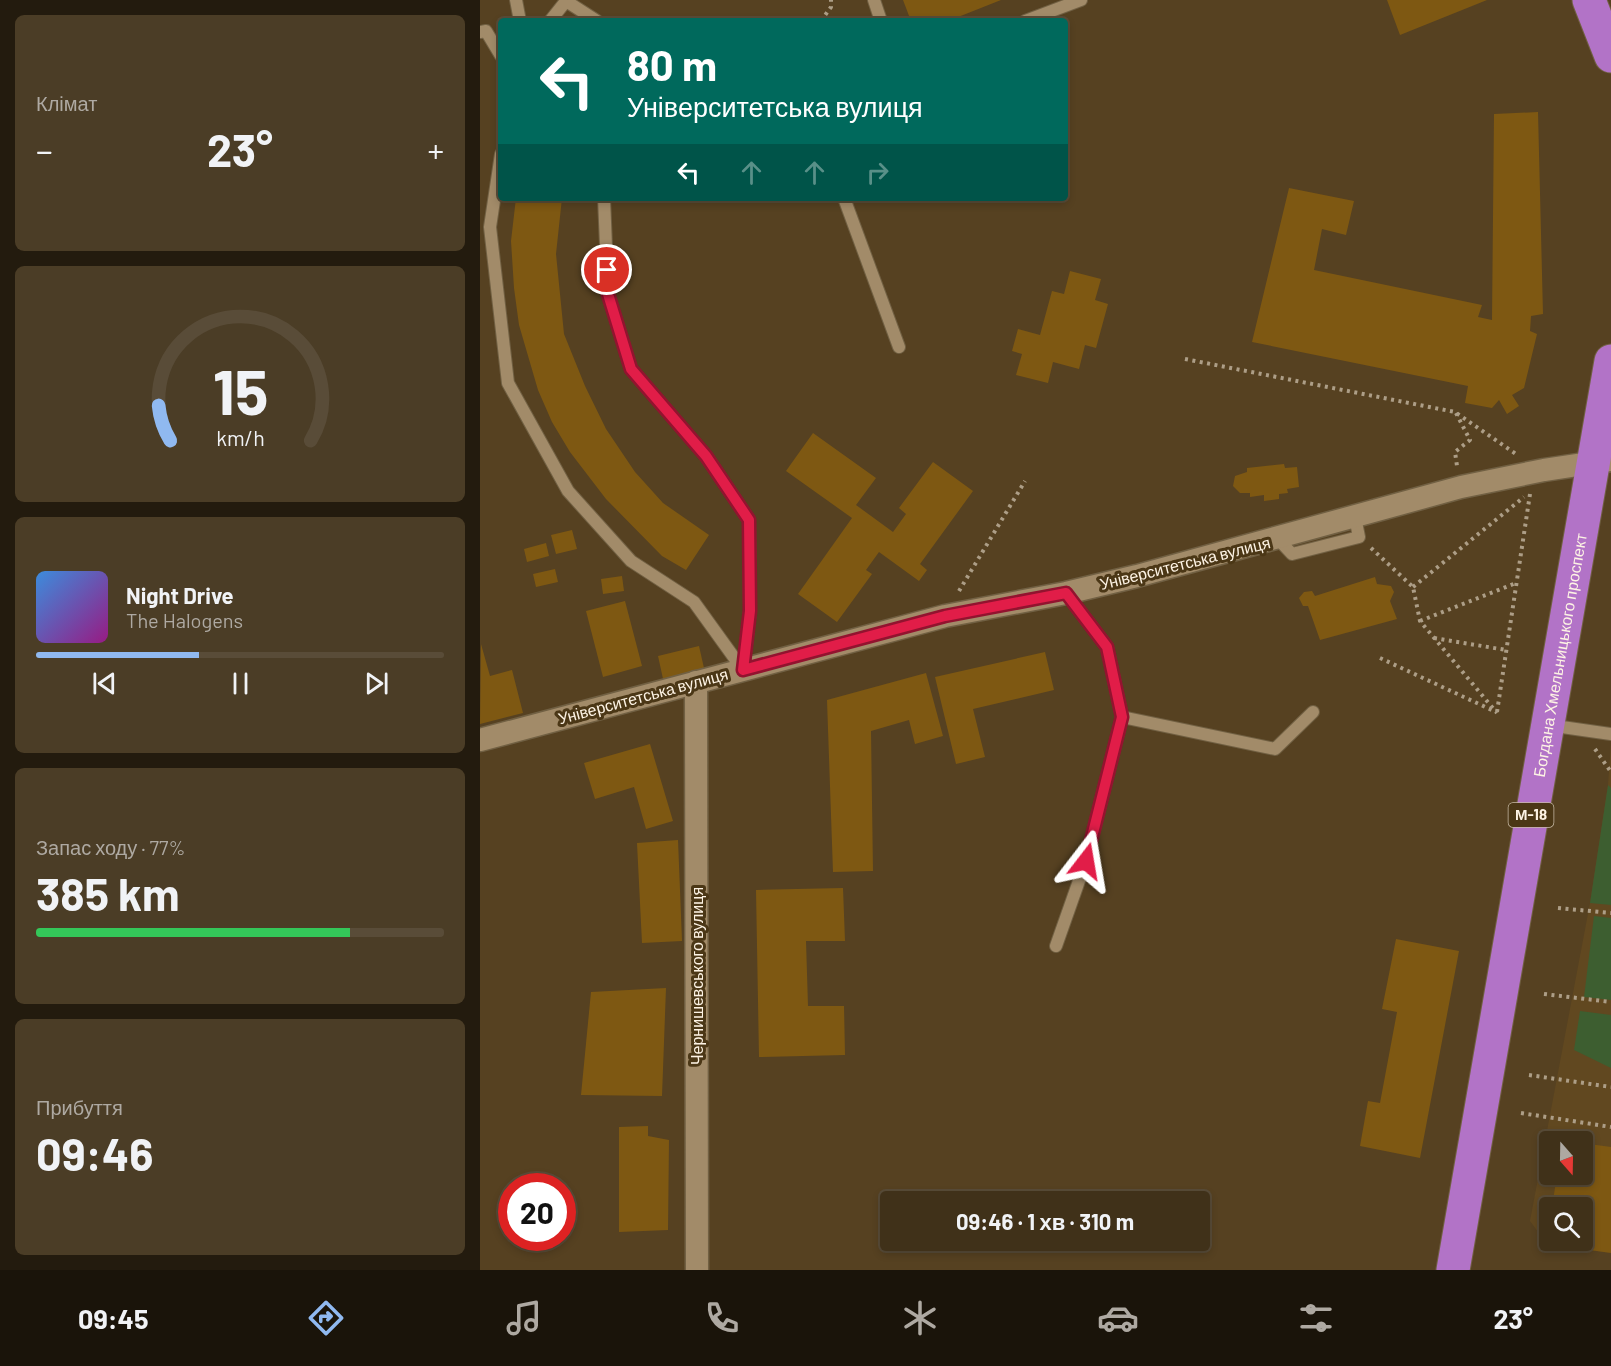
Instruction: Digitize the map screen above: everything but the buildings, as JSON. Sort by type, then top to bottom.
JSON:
[{"type":"highway","points":[[1589,0],[1611,56]]},
{"type":"highway","name":"Богдана Хмельницького проспект","points":[[1453,1270],[1547,725],[1601,461],[1611,361]]},
{"type":"street","name":"Університетська вулиця","points":[[480,740],[945,616],[1066,593],[1278,539],[1357,527],[1461,488],[1601,461]]},
{"type":"street","name":"Чернишевського вулиця","points":[[696,682],[697,1270]]},
{"type":"lane","points":[[516,0],[519,18]]},
{"type":"lane","points":[[874,0],[880,18]]},
{"type":"lane","points":[[1033,18],[1081,0]]},
{"type":"lane","points":[[552,18],[566,1],[592,18]]},
{"type":"lane","points":[[480,32],[486,31],[498,51]]},
{"type":"lane","points":[[498,174],[490,226],[508,383],[568,491],[631,561],[694,602],[743,670]]},
{"type":"lane","points":[[604,201],[608,294],[631,369],[706,456],[749,520],[750,611],[743,670]]},
{"type":"lane","points":[[845,201],[899,347]]},
{"type":"lane","points":[[1056,946],[1086,861],[1122,717],[1107,647],[1066,593]]},
{"type":"lane","points":[[1122,717],[1275,749],[1313,712]]},
{"type":"lane","points":[[1547,725],[1611,734]]},
{"type":"path","points":[[823,18],[831,7],[831,0]]},
{"type":"path","points":[[1185,358],[1455,412],[1522,458]]},
{"type":"path","points":[[1455,412],[1470,440],[1455,452],[1461,488]]},
{"type":"path","points":[[945,616],[1025,481]]},
{"type":"path","points":[[1413,587],[1530,493],[1497,713]]},
{"type":"path","points":[[1357,527],[1413,587],[1420,621],[1497,713]]},
{"type":"path","points":[[1420,621],[1516,583]]},
{"type":"path","points":[[1434,637],[1506,650]]},
{"type":"path","points":[[1380,657],[1497,713]]},
{"type":"path","points":[[1558,908],[1611,913]]},
{"type":"path","points":[[1544,993],[1611,1002]]},
{"type":"path","points":[[1529,1075],[1611,1087]]},
{"type":"path","points":[[1521,1113],[1611,1127]]},
{"type":"shaded area","points":[[1611,743],[1611,1253],[1593,1250],[1593,1197],[1539,1197],[1539,1233],[1530,1221],[1539,1173],[1539,1185],[1593,1185],[1593,1131],[1547,1131],[1590,903],[1608,785]]},
{"type":"green space","points":[[1608,785],[1611,788],[1611,905],[1590,903]]},
{"type":"green space","points":[[1594,916],[1611,918],[1611,1000],[1584,997]]},
{"type":"green space","points":[[1580,1011],[1611,1015],[1611,1068],[1574,1050]]},
{"type":"route","points":[[607,270],[608,294],[631,369],[706,456],[749,520],[750,611],[743,670],[945,616],[1066,593],[1107,647],[1122,717],[1086,861]]}]
